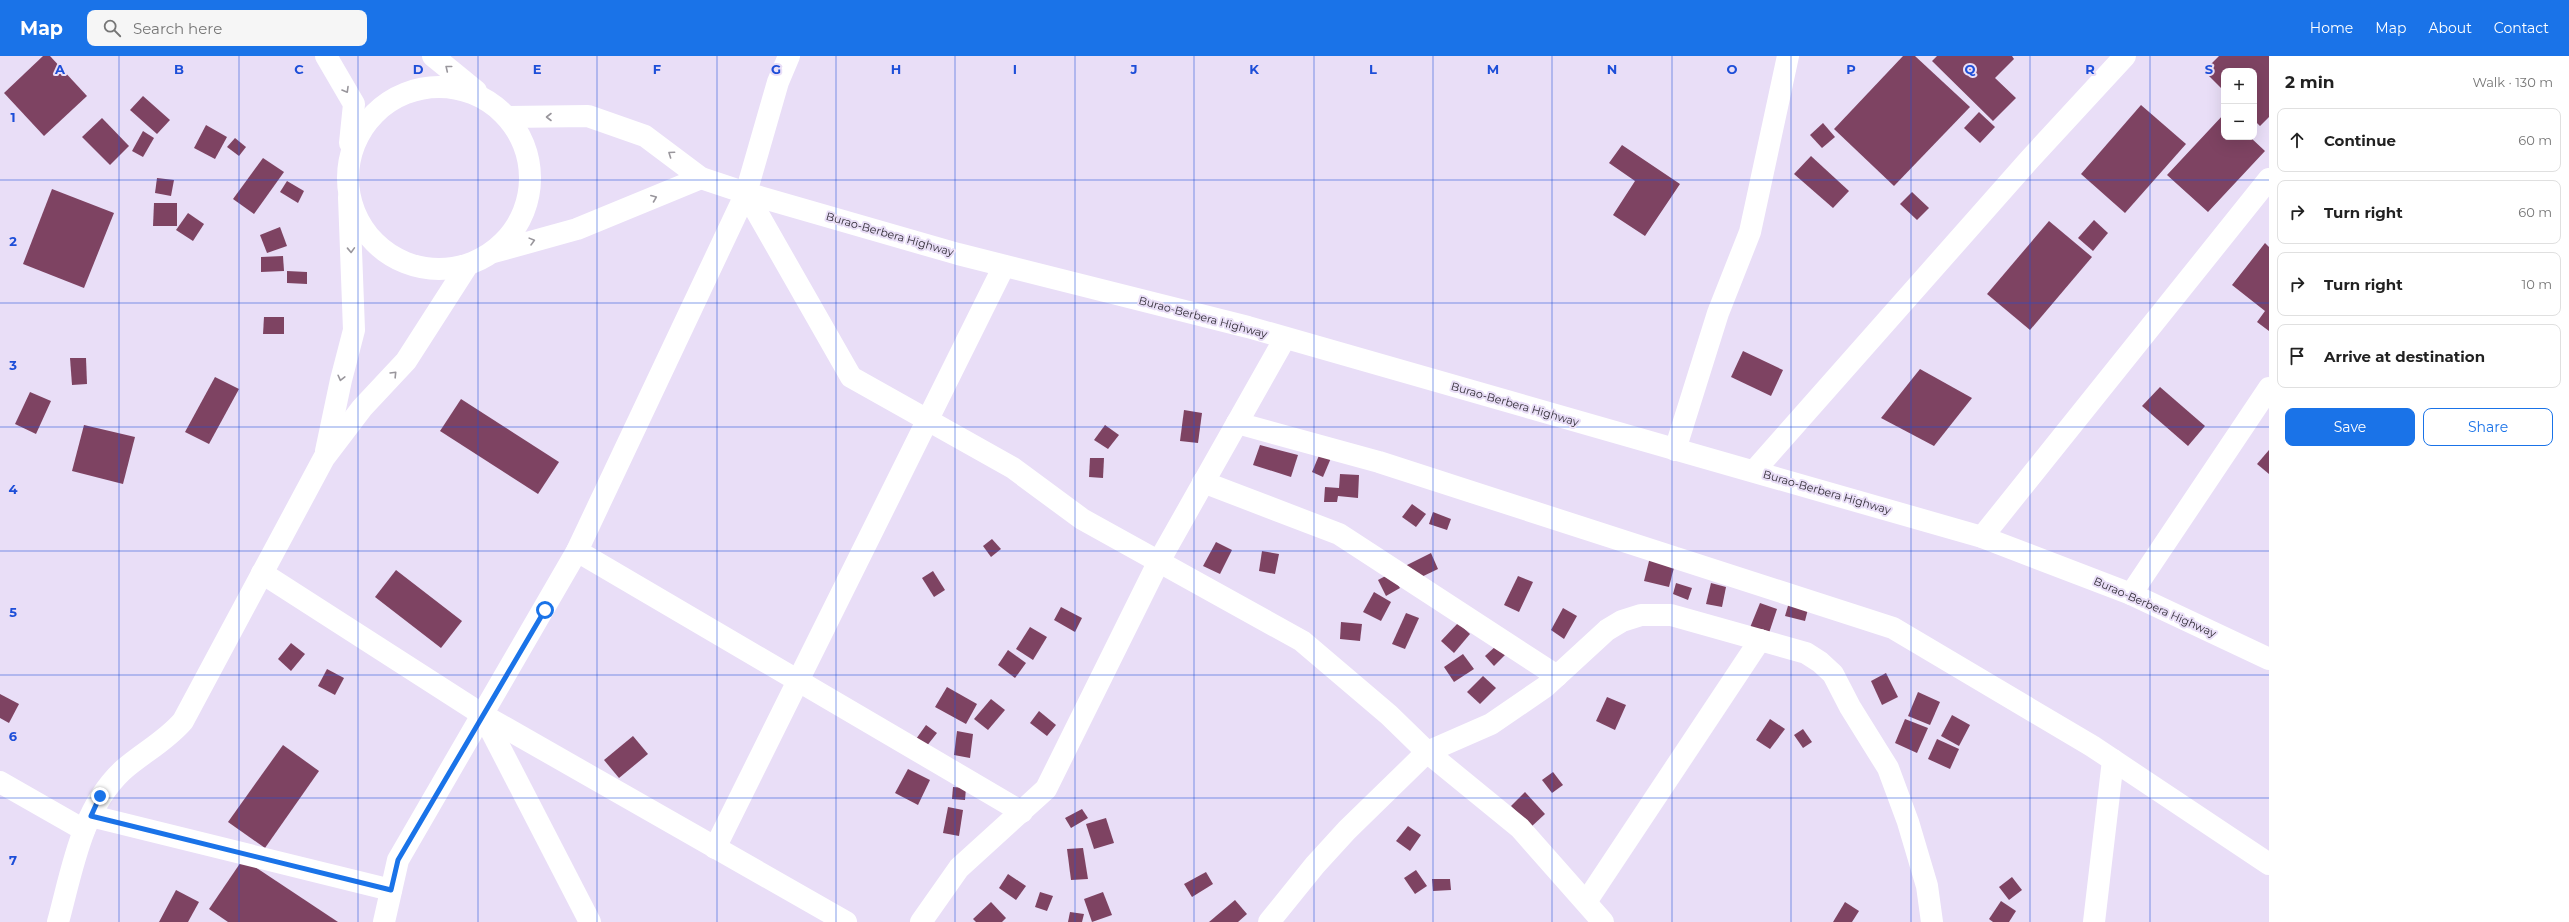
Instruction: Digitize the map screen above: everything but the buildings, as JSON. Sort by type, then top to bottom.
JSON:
[{"type":"main road","points":[[324,458],[341,380],[354,330],[347,168],[354,104],[326,56]]},
{"type":"main road","points":[[433,56],[508,117],[524,143],[532,172],[528,202],[515,230],[494,252]]},
{"type":"main road","points":[[384,922],[398,860],[483,715],[576,551],[746,193],[778,82],[789,56]]},
{"type":"main road","points":[[1674,450],[1718,313],[1750,232],[1788,56]]},
{"type":"main road","points":[[1754,471],[2025,165],[2125,56]]},
{"type":"main road","points":[[347,168],[355,138],[372,114],[397,96],[426,86],[456,88],[485,98]]},
{"type":"main road","name":"Burao-Berbera Highway","points":[[508,117],[588,116],[645,136],[701,178],[746,193],[1004,266],[1285,338],[1982,537],[2131,594],[2269,659]]},
{"type":"main road","points":[[349,197],[360,226],[380,248],[406,264],[437,270],[467,266],[494,252],[577,229],[701,178]]},
{"type":"main road","points":[[1982,537],[2269,179]]},
{"type":"main road","points":[[746,193],[850,377],[1013,468],[1082,519],[1158,563],[1302,642],[1389,715],[1427,752],[1520,828],[1603,922]]},
{"type":"main road","points":[[58,922],[88,823],[100,796],[121,772],[169,737],[183,721],[324,458],[362,408],[406,361],[467,266]]},
{"type":"main road","points":[[715,848],[1004,266]]},
{"type":"main road","points":[[921,922],[959,868],[1046,790],[1158,563],[1285,338]]},
{"type":"main road","points":[[2131,594],[2269,388]]},
{"type":"main road","points":[[1237,423],[1379,462],[1893,628],[2113,760],[2269,864]]},
{"type":"main road","points":[[1204,482],[1339,534],[1557,676]]},
{"type":"main road","points":[[576,551],[1022,812]]},
{"type":"main road","points":[[262,573],[483,715],[846,922]]},
{"type":"main road","points":[[1268,922],[1315,865],[1347,830],[1427,752],[1491,724],[1557,676],[1607,630],[1622,621],[1641,615],[1672,615],[1806,653],[1820,662],[1833,674],[1850,707],[1888,768],[1908,822],[1927,886],[1932,922]]},
{"type":"main road","points":[[1586,902],[1760,640]]},
{"type":"main road","points":[[483,715],[590,922]]},
{"type":"main road","points":[[2094,922],[2113,760]]},
{"type":"main road","points":[[0,782],[88,823],[391,890]]},
{"type":"route","points":[[100,796],[91,816],[391,890],[398,860],[545,610]]}]
